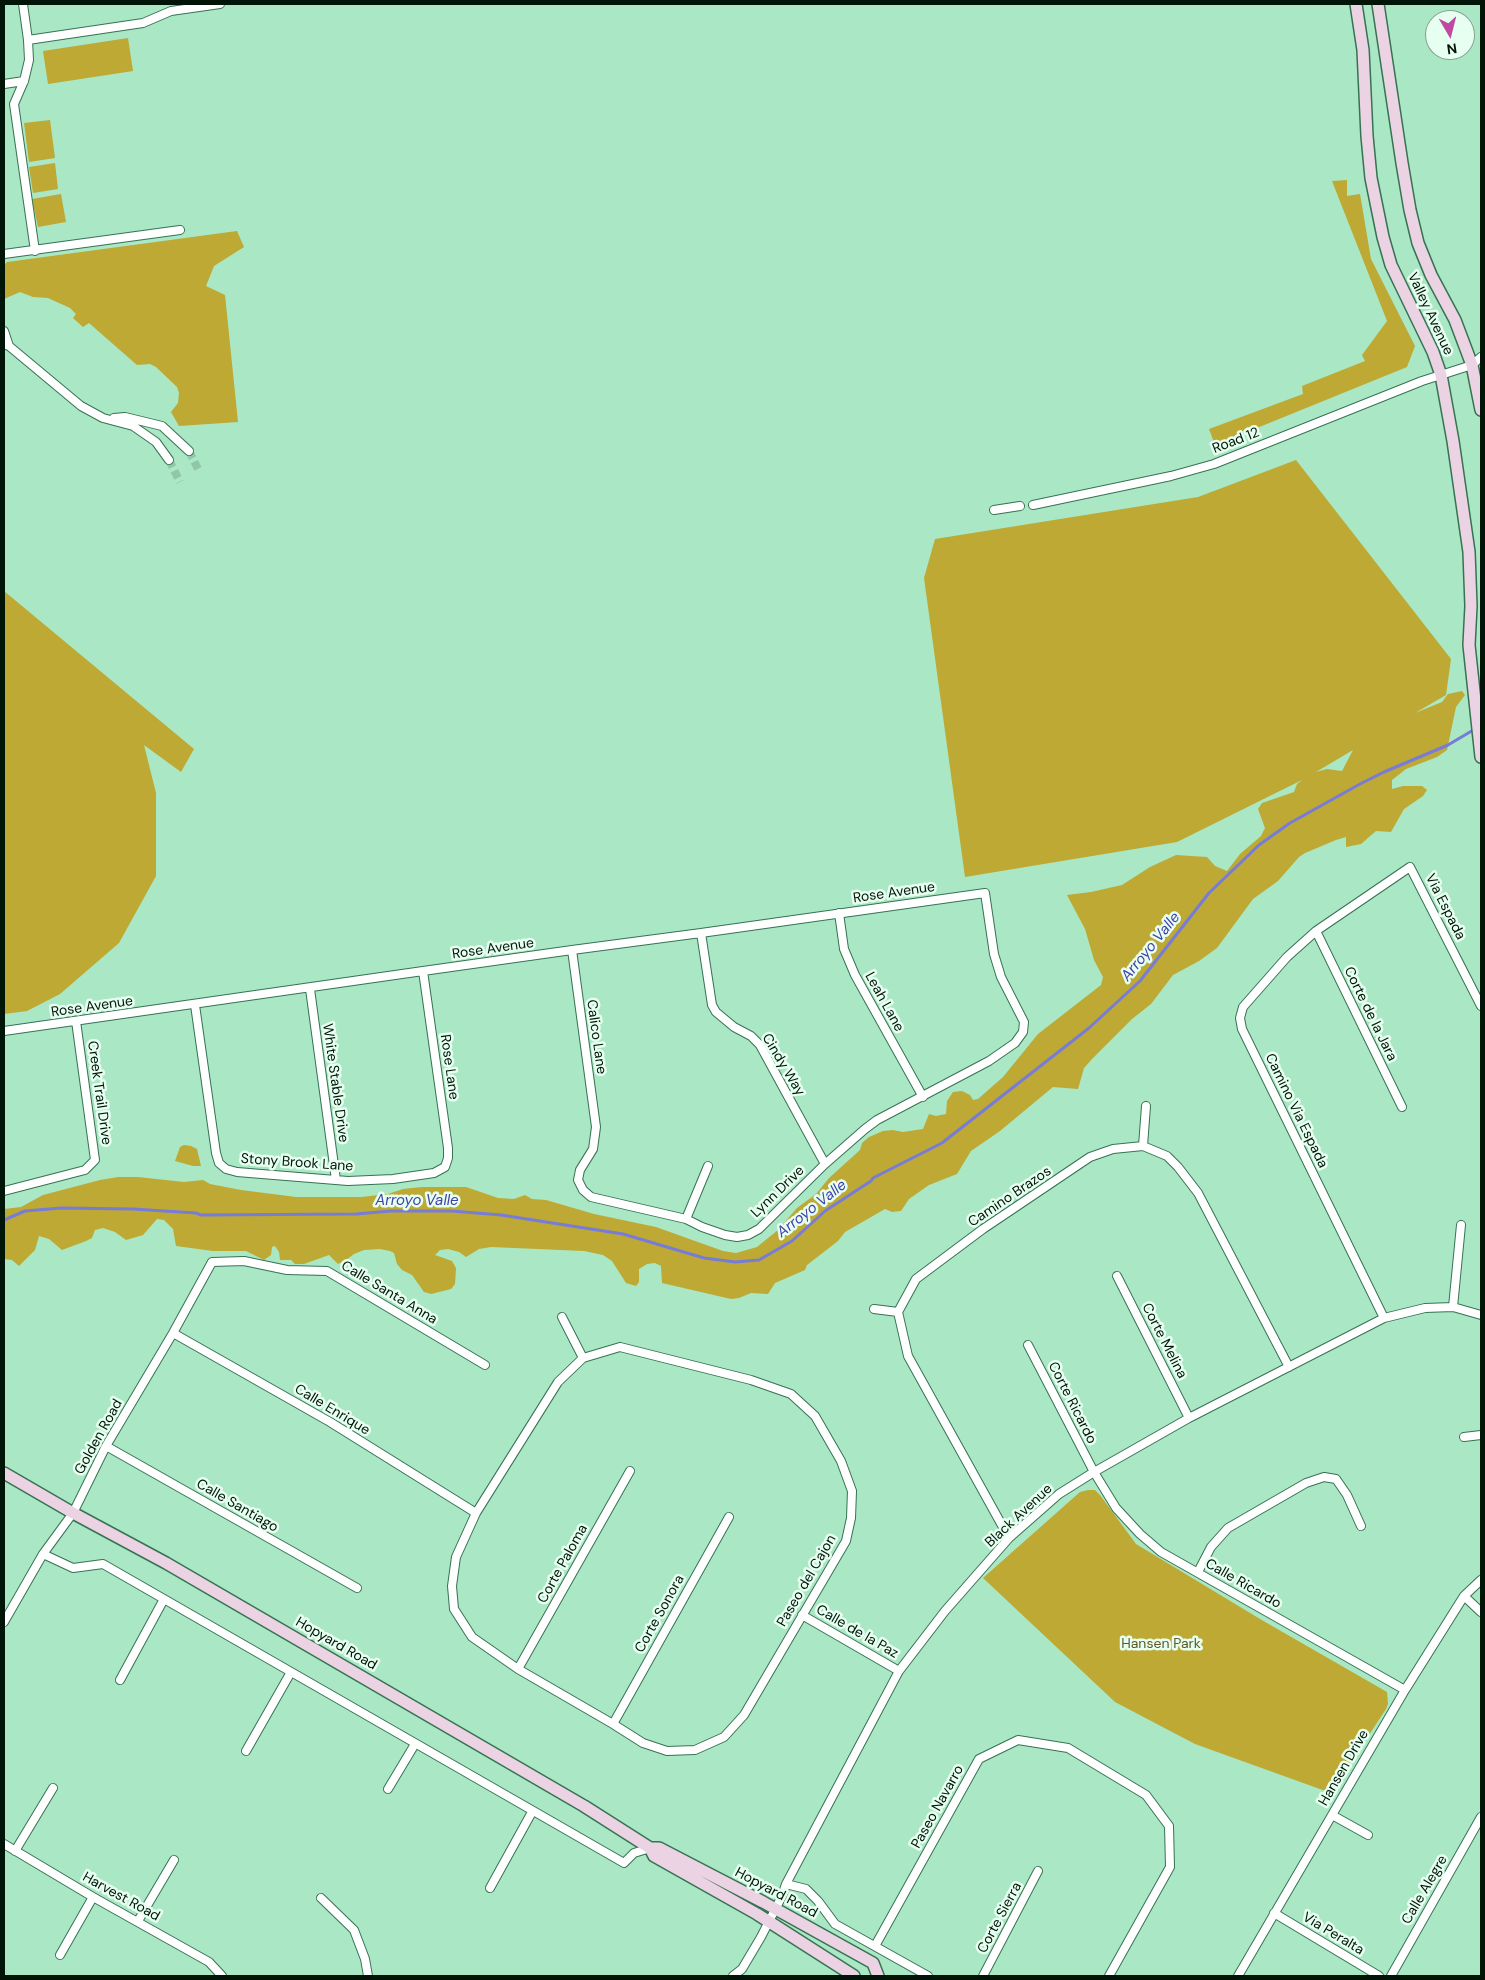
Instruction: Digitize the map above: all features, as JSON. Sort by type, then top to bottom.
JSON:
[{"type":"main road","name":"Valley Avenue","points":[[1356,4],[1363,50],[1371,178],[1382,237],[1391,265],[1433,352],[1441,375],[1469,552],[1470,645],[1473,693],[1481,756]]},
{"type":"main road","name":"Valley Avenue","points":[[1378,4],[1405,182],[1418,243],[1431,275],[1477,366],[1481,410]]},
{"type":"main road","name":"Hopyard Road","points":[[4,1474],[166,1563],[584,1806],[650,1848],[654,1856],[769,1922],[854,1976]]},
{"type":"main road","name":"Hopyard Road","points":[[650,1848],[659,1848],[776,1909],[873,1963],[878,1976]]},
{"type":"street","points":[[23,4],[29,60],[24,81],[14,104],[35,251]]},
{"type":"street","points":[[28,40],[143,23],[171,11],[220,4]]},
{"type":"street","points":[[4,84],[24,81]]},
{"type":"street","points":[[4,254],[180,230]]},
{"type":"street","points":[[4,331],[6,345],[81,406],[104,418],[133,426],[156,442],[169,460]]},
{"type":"street","points":[[1477,366],[1481,357]]},
{"type":"street","name":"Road 12","points":[[1033,505],[1171,476],[1214,464],[1441,375],[1477,366]]},
{"type":"street","points":[[104,418],[125,417],[162,426],[189,450]]},
{"type":"street","points":[[994,510],[1020,506]]},
{"type":"street","name":"Via Espada","points":[[1316,931],[1410,867],[1481,1006]]},
{"type":"street","name":"Rose Avenue","points":[[4,1031],[986,893],[994,954],[1001,977],[1024,1022],[1023,1032]]},
{"type":"street","name":"Leah Lane","points":[[839,913],[844,948],[855,975],[923,1097]]},
{"type":"street","name":"Corte de la Jara","points":[[1316,931],[1402,1107]]},
{"type":"street","name":"Camino Via Espada","points":[[1316,931],[1287,956],[1243,1007],[1240,1018],[1241,1024],[1384,1318]]},
{"type":"street","name":"Cindy Way","points":[[700,933],[712,1005],[716,1012],[734,1027],[751,1036],[760,1045],[825,1164]]},
{"type":"street","name":"Calico Lane","points":[[572,950],[596,1127]]},
{"type":"street","name":"Rose Lane","points":[[423,971],[448,1148],[448,1158],[445,1166]]},
{"type":"street","name":"White Stable Drive","points":[[310,988],[336,1180]]},
{"type":"street","name":"Stony Brook Lane","points":[[195,1005],[216,1154],[219,1163],[226,1169],[237,1172],[336,1180],[393,1179],[434,1173],[445,1166]]},
{"type":"street","name":"Creek Trail Drive","points":[[4,1191],[86,1170],[95,1160],[76,1021]]},
{"type":"street","name":"Lynn Drive","points":[[596,1127],[593,1148],[580,1170],[578,1180],[583,1190],[591,1197],[686,1219],[725,1235],[737,1237],[748,1235],[759,1229],[825,1164],[876,1120],[989,1061],[1015,1043],[1023,1032]]},
{"type":"street","points":[[1143,1146],[1146,1106]]},
{"type":"street","name":"Camino Brazos","points":[[898,1312],[916,1279],[991,1224],[1090,1157],[1113,1149],[1143,1146],[1167,1156],[1198,1193],[1289,1367]]},
{"type":"street","points":[[686,1219],[708,1166]]},
{"type":"street","points":[[1453,1307],[1461,1225]]},
{"type":"street","name":"Calle Santa Anna","points":[[212,1262],[244,1261],[287,1270],[327,1271],[485,1366]]},
{"type":"street","name":"Golden Road","points":[[4,1622],[43,1554],[73,1513],[106,1446],[173,1333],[212,1262]]},
{"type":"street","name":"Corte Melina","points":[[1117,1276],[1189,1418]]},
{"type":"street","name":"Black Avenue","points":[[733,1976],[742,1969],[769,1922],[786,1884],[900,1671],[945,1611],[1008,1538],[1059,1494],[1094,1472],[1189,1418],[1384,1318],[1425,1308],[1453,1307],[1481,1315]]},
{"type":"street","points":[[874,1308],[898,1312],[908,1356],[1008,1538]]},
{"type":"street","points":[[562,1317],[583,1358]]},
{"type":"street","name":"Calle Enrique","points":[[173,1333],[330,1422],[476,1513]]},
{"type":"street","name":"Corte Ricardo","points":[[1028,1345],[1094,1472]]},
{"type":"street","name":"Paseo del Cajon","points":[[620,1347],[751,1380],[791,1394],[815,1416],[841,1461],[852,1492],[852,1518],[846,1541],[744,1715],[724,1737],[695,1750],[667,1751],[643,1743],[614,1724],[518,1670],[472,1637],[454,1610],[452,1586],[456,1557],[476,1513],[558,1382],[583,1358],[620,1347]]},
{"type":"street","points":[[1464,1437],[1481,1435]]},
{"type":"street","name":"Calle Santiago","points":[[106,1446],[357,1588]]},
{"type":"street","name":"Corte Paloma","points":[[518,1670],[630,1472]]},
{"type":"street","name":"Calle Ricardo","points":[[1094,1472],[1116,1508],[1140,1534],[1161,1552],[1405,1690]]},
{"type":"street","points":[[1198,1572],[1210,1547],[1228,1528],[1306,1483],[1324,1477],[1336,1479],[1346,1494],[1360,1526]]},
{"type":"street","name":"Corte Sonora","points":[[614,1724],[729,1517]]},
{"type":"street","points":[[43,1554],[73,1568],[103,1564],[532,1812],[624,1863],[634,1853],[650,1848]]},
{"type":"street","name":"Hansen Drive","points":[[1238,1976],[1405,1690],[1464,1596],[1481,1580]]},
{"type":"street","points":[[1464,1596],[1481,1612]]},
{"type":"street","points":[[120,1680],[164,1599]]},
{"type":"street","name":"Calle de la Paz","points":[[802,1615],[900,1671]]},
{"type":"street","points":[[246,1751],[290,1672]]},
{"type":"street","name":"Paseo Navarro","points":[[875,1946],[979,1759],[1018,1740],[1068,1748],[1146,1795],[1169,1826],[1170,1867],[1109,1976]]},
{"type":"street","points":[[388,1789],[415,1744]]},
{"type":"street","points":[[16,1851],[53,1788]]},
{"type":"street","points":[[490,1888],[532,1812]]},
{"type":"street","points":[[1332,1815],[1368,1835]]},
{"type":"street","name":"Calle Alegre","points":[[1391,1976],[1481,1817]]},
{"type":"street","name":"Harvest Road","points":[[4,1844],[208,1962],[222,1976]]},
{"type":"street","points":[[138,1921],[174,1860]]},
{"type":"street","name":"Corte Sierra","points":[[983,1976],[1038,1871]]},
{"type":"street","name":"Hopyard Road","points":[[786,1884],[806,1889],[818,1901],[835,1924],[928,1976]]},
{"type":"street","points":[[60,1955],[93,1897]]},
{"type":"street","points":[[321,1898],[354,1930],[365,1959],[368,1976]]},
{"type":"street","name":"Via Peralta","points":[[1274,1913],[1379,1976]]},
{"type":"green space","points":[[128,38],[133,71],[48,84],[43,51]]},
{"type":"green space","points":[[50,120],[55,158],[29,162],[24,123]]},
{"type":"green space","points":[[55,163],[58,189],[33,193],[29,167]]},
{"type":"green space","points":[[1347,180],[1347,196],[1360,194],[1371,259],[1415,346],[1407,367],[1215,445],[1209,429],[1303,394],[1302,386],[1365,361],[1362,355],[1387,321],[1332,181]]},
{"type":"green space","points":[[61,194],[66,222],[38,227],[32,199]]},
{"type":"green space","points":[[237,231],[244,247],[214,266],[206,286],[225,295],[238,422],[179,426],[171,412],[178,403],[179,393],[177,387],[156,367],[150,364],[137,365],[89,323],[83,327],[73,318],[76,314],[70,308],[48,298],[33,297],[20,292],[4,299],[4,265],[7,262]]},
{"type":"green space","points":[[1296,460],[1451,659],[1446,695],[1415,713],[1442,702],[1448,694],[1462,691],[1465,695],[1456,707],[1447,750],[1437,757],[1406,769],[1392,780],[1392,789],[1403,786],[1422,786],[1427,790],[1423,796],[1404,809],[1391,832],[1376,831],[1361,844],[1346,847],[1346,837],[1299,857],[1278,881],[1253,899],[1217,948],[1199,961],[1173,975],[1151,1004],[1132,1019],[1092,1059],[1084,1068],[1078,1089],[1053,1087],[1000,1131],[971,1151],[957,1174],[929,1185],[909,1199],[901,1211],[892,1212],[885,1209],[845,1232],[838,1241],[807,1265],[805,1270],[775,1283],[768,1294],[751,1293],[731,1299],[662,1283],[661,1266],[655,1263],[647,1264],[639,1269],[639,1282],[636,1286],[626,1283],[612,1261],[603,1255],[584,1251],[491,1247],[479,1249],[466,1257],[459,1252],[448,1249],[440,1250],[435,1255],[452,1261],[456,1268],[455,1284],[451,1289],[431,1294],[424,1292],[412,1275],[402,1270],[397,1264],[394,1253],[390,1251],[380,1249],[364,1250],[338,1264],[329,1255],[304,1264],[295,1264],[291,1260],[280,1260],[279,1252],[275,1246],[272,1247],[271,1255],[264,1260],[246,1251],[213,1251],[176,1246],[173,1229],[164,1220],[157,1219],[143,1235],[126,1240],[115,1232],[103,1228],[95,1230],[92,1238],[62,1250],[49,1239],[39,1236],[35,1250],[19,1266],[12,1260],[4,1259],[4,1209],[21,1207],[43,1195],[118,1177],[138,1177],[184,1182],[203,1180],[210,1184],[241,1190],[296,1197],[361,1197],[422,1187],[466,1187],[498,1198],[514,1199],[525,1195],[532,1199],[546,1200],[594,1214],[656,1227],[723,1251],[736,1253],[757,1247],[778,1230],[797,1208],[816,1194],[829,1178],[860,1150],[862,1143],[869,1137],[883,1131],[903,1132],[923,1129],[929,1114],[936,1116],[946,1114],[947,1101],[953,1092],[962,1091],[970,1095],[973,1100],[978,1099],[1003,1077],[1038,1034],[1101,985],[1103,977],[1094,960],[1085,929],[1067,895],[1122,885],[1150,867],[1176,855],[1207,857],[1215,866],[1227,871],[1240,854],[1261,836],[1265,828],[1258,809],[1262,803],[1294,792],[1297,784],[1302,780],[1177,842],[965,877],[924,578],[935,539],[1198,497]],"holes":[[[1353,750],[1342,771],[1327,769],[1316,772]]]},
{"type":"green space","points":[[4,591],[194,749],[181,772],[144,745],[156,793],[156,876],[119,943],[60,994],[27,1011],[4,1014]]},
{"type":"green space","points":[[184,1145],[197,1149],[201,1166],[193,1166],[175,1161],[180,1147]]},
{"type":"green space","name":"Hansen Park","points":[[1095,1490],[1100,1495],[1136,1544],[1260,1619],[1387,1692],[1388,1704],[1386,1709],[1331,1793],[1195,1744],[1115,1702],[983,1578],[1080,1492]]},
{"type":"waterway","name":"Arroyo Valle","points":[[4,1220],[25,1211],[61,1208],[133,1209],[196,1213],[201,1215],[452,1211],[501,1215],[623,1234],[704,1258],[735,1262],[759,1260],[792,1241],[825,1211],[873,1178],[942,1143],[1089,1028],[1140,981],[1209,893],[1259,845],[1290,823],[1360,784],[1448,745],[1475,729]]},
{"type":"tunnel","points":[[189,451],[198,469]]},
{"type":"tunnel","points":[[169,460],[180,482]]}]
